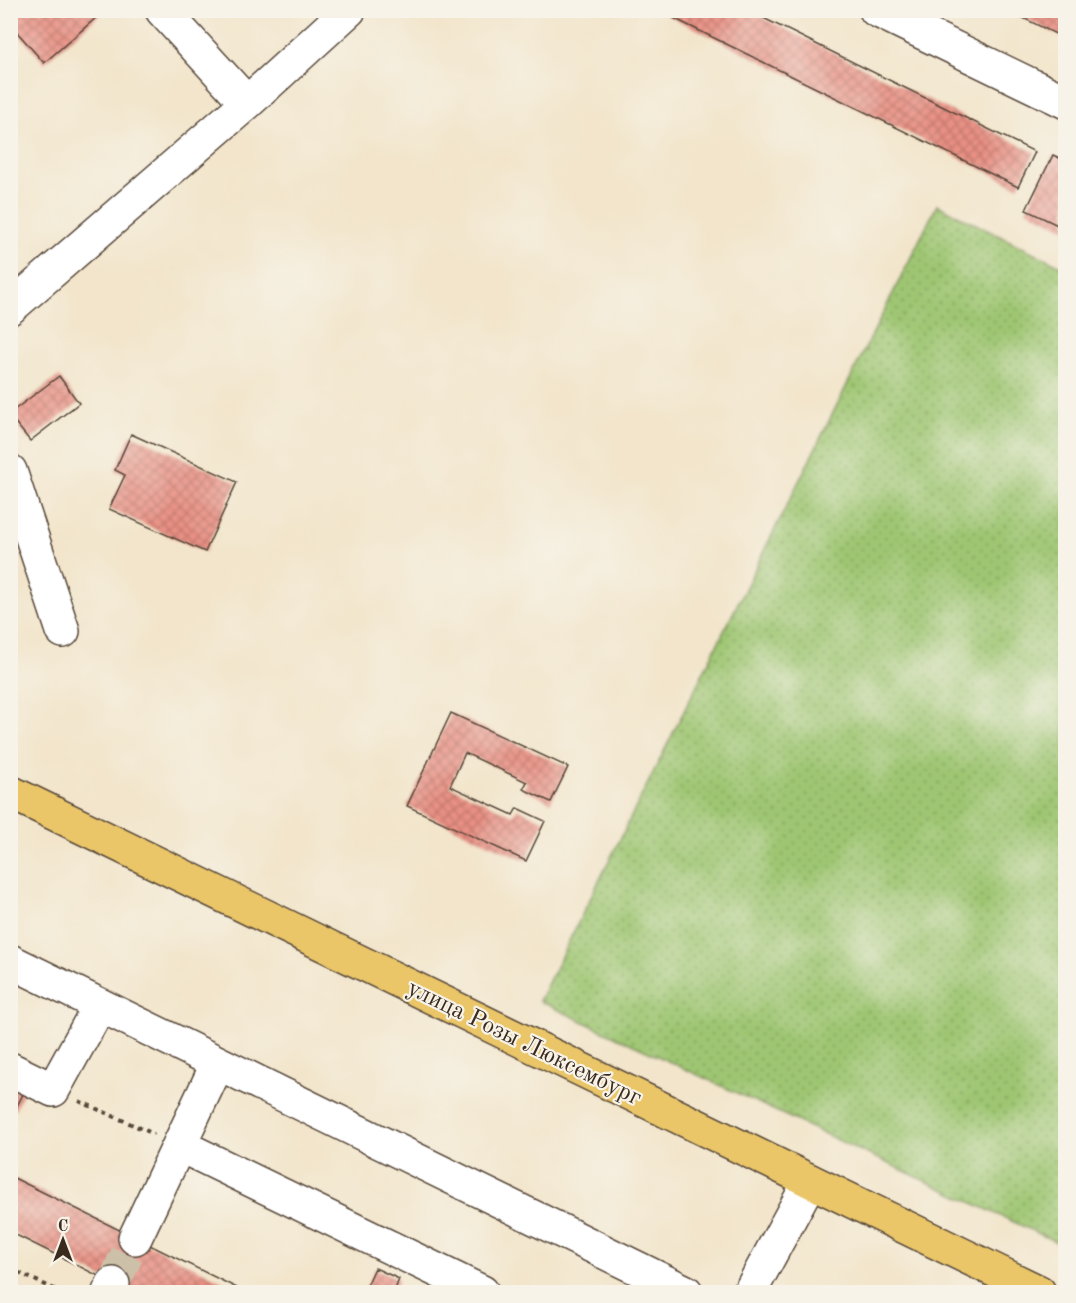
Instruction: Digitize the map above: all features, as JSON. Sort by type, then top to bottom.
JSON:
[{"type":"main road","name":"улица Розы Люксембург","points":[[10,792],[1039,1293]]},
{"type":"street","points":[[162,10],[247,104]]},
{"type":"street","points":[[10,308],[247,104],[349,10]]},
{"type":"street","points":[[876,10],[1065,102]]},
{"type":"street","points":[[10,471],[63,631]]},
{"type":"street","points":[[10,961],[686,1293]]},
{"type":"street","points":[[10,1069],[53,1090],[100,1005]]},
{"type":"street","points":[[135,1238],[218,1063]]},
{"type":"street","points":[[179,1145],[482,1293]]},
{"type":"street","points":[[750,1293],[810,1181]]},
{"type":"path","points":[[53,1090],[179,1145]]},
{"type":"path","points":[[10,1275],[17,1272],[61,1293]]},
{"type":"green space","points":[[937,205],[1065,268],[1065,1246],[539,1001]]},
{"type":"building","points":[[10,10],[105,10],[44,63],[10,24]]},
{"type":"building","points":[[657,10],[747,10],[1035,152],[1018,187]]},
{"type":"building","points":[[1007,10],[1066,10],[1066,39]]},
{"type":"building","points":[[1053,155],[1066,161],[1066,229],[1026,210]]},
{"type":"building","points":[[59,376],[79,403],[30,441],[10,413]]},
{"type":"building","points":[[131,434],[237,482],[205,552],[109,509],[125,475],[115,470]]},
{"type":"building","points":[[451,713],[568,767],[551,802],[523,789],[527,782],[465,753],[450,786],[513,815],[517,808],[545,821],[526,861],[407,806]]},
{"type":"building","points":[[10,1082],[25,1090],[10,1120]]},
{"type":"building","points":[[10,1176],[245,1292],[131,1292],[10,1232]]},
{"type":"building","points":[[375,1268],[399,1279],[395,1290],[399,1292],[364,1292]]},
{"type":"tunnel","points":[[113,1284],[135,1238]]}]
